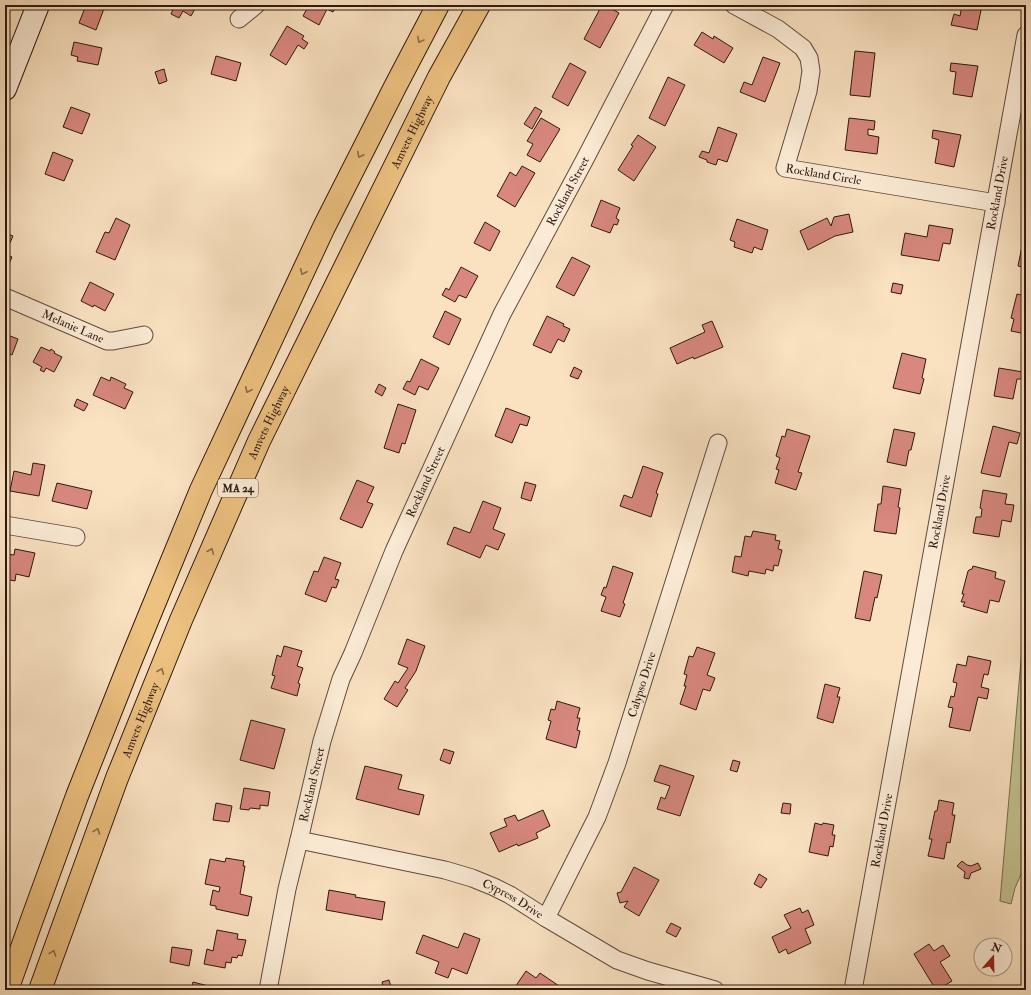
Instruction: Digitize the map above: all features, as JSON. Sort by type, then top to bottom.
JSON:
[{"type":"highway","name":"MA 24","points":[[8,990],[30,924],[77,796],[201,490],[324,227],[438,5]]},
{"type":"highway","name":"Amvets Highway","points":[[40,990],[118,778],[181,620],[259,441],[436,84],[479,5]]},
{"type":"street","points":[[5,89],[38,5]]},
{"type":"street","points":[[239,19],[256,5]]},
{"type":"street","name":"Rockland Street","points":[[268,990],[287,888],[322,741],[341,679],[394,551],[502,314],[665,5]]},
{"type":"street","name":"Rockland Circle","points":[[734,5],[778,29],[803,48],[810,58],[811,71],[808,91],[785,168],[996,203]]},
{"type":"street","name":"Rockland Drive","points":[[853,990],[1026,34]]},
{"type":"street","name":"Melanie Lane","points":[[5,297],[106,341],[144,335]]},
{"type":"street","name":"Calypso Drive","points":[[546,918],[597,817],[614,770],[718,443]]},
{"type":"street","points":[[5,525],[76,537]]},
{"type":"street","name":"Cypress Drive","points":[[299,840],[459,874],[494,887],[510,895],[617,960],[648,971],[715,990]]},
{"type":"green space","points":[[1026,603],[1026,863],[1015,888],[1011,904],[1000,901]]},
{"type":"building","points":[[86,5],[105,6],[96,30],[79,23]]},
{"type":"building","points":[[175,5],[197,5],[191,16],[183,11],[179,18],[171,14]]},
{"type":"building","points":[[309,5],[337,5],[333,12],[327,9],[319,25],[303,16]]},
{"type":"building","points":[[602,5],[605,5],[619,13],[600,48],[584,39]]},
{"type":"building","points":[[962,5],[982,5],[977,30],[951,25],[954,14],[960,16]]},
{"type":"building","points":[[287,26],[304,36],[302,39],[308,43],[304,49],[298,45],[286,65],[270,55]]},
{"type":"building","points":[[702,32],[713,39],[714,36],[733,48],[724,63],[694,45]]},
{"type":"building","points":[[74,42],[102,48],[98,65],[77,61],[78,57],[71,55]]},
{"type":"building","points":[[855,51],[875,53],[870,97],[850,95]]},
{"type":"building","points":[[216,56],[241,63],[236,81],[211,74]]},
{"type":"building","points":[[763,57],[780,63],[765,102],[740,92],[744,82],[752,85]]},
{"type":"building","points":[[570,63],[586,72],[568,106],[552,97]]},
{"type":"building","points":[[951,63],[978,66],[972,97],[953,94],[956,72],[950,71]]},
{"type":"building","points":[[164,69],[167,81],[159,84],[155,72]]},
{"type":"building","points":[[668,77],[685,85],[665,126],[649,118]]},
{"type":"building","points":[[71,107],[90,114],[82,134],[63,127]]},
{"type":"building","points":[[535,107],[542,111],[532,129],[524,124]]},
{"type":"building","points":[[541,118],[560,129],[540,162],[527,155],[533,144],[527,141]]},
{"type":"building","points":[[849,118],[875,121],[874,130],[868,129],[868,135],[879,137],[877,154],[845,150]]},
{"type":"building","points":[[718,127],[737,134],[727,162],[718,159],[716,165],[699,157],[702,151],[709,153]]},
{"type":"building","points":[[933,130],[961,135],[954,167],[935,163],[939,140],[932,138]]},
{"type":"building","points":[[638,135],[656,147],[634,181],[618,170]]},
{"type":"building","points":[[53,152],[73,160],[64,181],[45,174]]},
{"type":"building","points":[[522,166],[535,173],[515,207],[497,196],[510,172],[516,176]]},
{"type":"building","points":[[601,200],[620,208],[616,218],[619,220],[617,225],[614,224],[610,233],[591,226]]},
{"type":"building","points":[[849,214],[853,232],[835,236],[808,250],[800,231],[827,218],[831,226],[834,217]]},
{"type":"building","points":[[116,218],[130,225],[115,260],[96,252],[105,232],[109,233]]},
{"type":"building","points":[[737,219],[768,230],[762,250],[754,247],[752,253],[734,247],[735,242],[730,240]]},
{"type":"building","points":[[485,222],[500,231],[490,251],[474,243]]},
{"type":"building","points":[[929,225],[953,229],[950,244],[943,243],[939,261],[901,255],[905,233],[927,237]]},
{"type":"building","points":[[1026,231],[1026,268],[1018,266]]},
{"type":"building","points":[[5,233],[13,236],[5,254]]},
{"type":"building","points":[[5,254],[12,257],[9,264],[5,262]]},
{"type":"building","points":[[572,257],[590,266],[574,296],[556,287]]},
{"type":"building","points":[[461,267],[478,276],[466,298],[459,295],[455,302],[442,295],[446,288],[449,290]]},
{"type":"building","points":[[90,282],[114,294],[105,311],[94,305],[93,307],[81,301]]},
{"type":"building","points":[[893,283],[903,285],[901,294],[891,292]]},
{"type":"building","points":[[1017,294],[1026,296],[1026,334],[1011,331],[1014,319],[1011,318]]},
{"type":"building","points":[[445,311],[461,319],[449,345],[433,337]]},
{"type":"building","points":[[547,316],[564,324],[563,326],[570,329],[564,342],[558,339],[551,353],[533,345]]},
{"type":"building","points":[[712,321],[723,347],[694,359],[693,357],[677,364],[670,348],[705,332],[702,325]]},
{"type":"building","points":[[5,334],[18,339],[12,355],[5,352]]},
{"type":"building","points":[[41,347],[50,351],[51,349],[55,352],[54,353],[62,357],[54,372],[46,368],[44,372],[40,370],[42,367],[33,362]]},
{"type":"building","points":[[902,353],[926,359],[922,378],[924,379],[920,394],[893,388]]},
{"type":"building","points":[[421,359],[439,368],[428,390],[419,386],[415,395],[403,389],[407,381],[410,382]]},
{"type":"building","points":[[574,367],[582,371],[578,379],[570,376]]},
{"type":"building","points":[[999,368],[1023,372],[1022,379],[1017,379],[1013,399],[994,396]]},
{"type":"building","points":[[101,377],[110,381],[111,377],[126,384],[124,388],[133,392],[125,409],[93,395]]},
{"type":"building","points":[[379,384],[386,388],[382,396],[375,392]]},
{"type":"building","points":[[77,399],[88,404],[84,411],[74,406]]},
{"type":"building","points":[[398,404],[416,410],[405,444],[402,443],[399,453],[384,448]]},
{"type":"building","points":[[506,408],[530,417],[527,426],[520,424],[512,443],[495,436]]},
{"type":"building","points":[[993,426],[1020,433],[1017,444],[1009,442],[1000,477],[981,473]]},
{"type":"building","points":[[787,429],[810,436],[798,472],[802,473],[796,490],[775,483],[779,470],[776,469],[780,458],[776,456],[782,436],[785,437]]},
{"type":"building","points":[[894,429],[915,433],[911,450],[909,450],[906,466],[887,462]]},
{"type":"building","points":[[33,463],[45,465],[39,496],[10,491],[14,471],[31,475]]},
{"type":"building","points":[[643,466],[663,473],[656,493],[658,494],[651,517],[620,506],[624,495],[632,498]]},
{"type":"building","points":[[357,480],[374,487],[367,502],[373,504],[362,528],[340,519]]},
{"type":"building","points":[[525,482],[536,485],[531,501],[521,498]]},
{"type":"building","points":[[57,483],[92,491],[87,509],[52,501]]},
{"type":"building","points":[[883,486],[901,489],[896,534],[874,531],[878,504],[881,504]]},
{"type":"building","points":[[983,490],[1007,494],[1005,504],[1014,505],[1011,522],[1002,520],[999,537],[973,533],[976,517],[981,517],[982,509],[980,508]]},
{"type":"building","points":[[483,501],[501,508],[493,529],[505,534],[498,550],[486,545],[480,558],[447,544],[454,527],[470,533]]},
{"type":"building","points":[[753,531],[776,535],[775,540],[780,541],[778,549],[782,550],[778,566],[774,565],[773,571],[766,569],[765,574],[749,571],[748,576],[732,572],[735,556],[741,557],[745,536],[751,537]]},
{"type":"building","points":[[15,549],[35,553],[29,577],[16,574],[15,581],[5,579],[5,564],[7,554],[14,555]]},
{"type":"building","points":[[324,557],[341,563],[335,579],[339,580],[336,588],[332,587],[326,602],[305,594],[314,571],[318,572]]},
{"type":"building","points":[[613,566],[633,573],[620,617],[601,611],[606,597],[601,595],[604,587],[606,588]]},
{"type":"building","points":[[973,566],[996,572],[995,578],[1005,581],[999,602],[990,600],[987,613],[963,606],[965,602],[961,602],[968,571],[972,569]]},
{"type":"building","points":[[864,571],[882,575],[877,598],[875,597],[870,621],[855,618]]},
{"type":"building","points":[[407,639],[425,646],[416,671],[405,688],[408,690],[397,707],[384,699],[395,681],[398,683],[408,668],[398,664]]},
{"type":"building","points":[[284,646],[302,651],[297,666],[303,668],[298,683],[300,684],[297,696],[271,688],[275,676],[272,675],[277,655],[281,657]]},
{"type":"building","points":[[697,647],[715,653],[707,675],[715,678],[710,691],[703,689],[696,710],[680,704],[686,686],[684,686],[687,675],[684,674],[689,656],[693,657]]},
{"type":"building","points":[[968,656],[991,661],[988,675],[984,674],[981,687],[989,689],[987,699],[978,697],[970,731],[949,727],[953,708],[948,707],[951,696],[954,697],[957,683],[953,682],[957,664],[966,666]]},
{"type":"building","points":[[825,684],[840,688],[837,697],[840,697],[833,723],[817,718]]},
{"type":"building","points":[[557,701],[580,708],[577,718],[580,718],[577,730],[580,731],[576,748],[546,739],[551,721],[548,720],[551,709],[555,710]]},
{"type":"building","points":[[251,720],[285,729],[274,769],[240,760]]},
{"type":"building","points":[[444,749],[454,752],[450,764],[440,760]]},
{"type":"building","points":[[733,760],[740,762],[737,772],[730,770]]},
{"type":"building","points":[[660,765],[694,776],[680,816],[657,809],[661,797],[665,799],[670,786],[654,781]]},
{"type":"building","points":[[365,766],[402,775],[398,789],[424,795],[419,815],[356,799]]},
{"type":"building","points":[[244,788],[270,792],[268,806],[260,805],[260,809],[240,809]]},
{"type":"building","points":[[939,800],[954,803],[952,815],[955,815],[950,843],[947,842],[944,859],[928,856],[932,839],[929,839]]},
{"type":"building","points":[[216,803],[232,806],[229,822],[213,820]]},
{"type":"building","points":[[783,803],[791,804],[790,814],[781,813]]},
{"type":"building","points":[[543,810],[550,826],[536,833],[538,838],[518,846],[517,844],[499,852],[490,833],[507,826],[504,819],[515,815],[518,821]]},
{"type":"building","points":[[815,823],[822,825],[823,823],[834,825],[832,835],[835,835],[833,847],[830,846],[828,856],[809,852]]},
{"type":"building","points":[[226,858],[244,861],[243,866],[245,866],[240,894],[252,897],[248,916],[216,909],[216,906],[210,905],[213,890],[219,892],[220,887],[205,884],[210,859],[225,862]]},
{"type":"building","points":[[962,861],[971,866],[978,863],[981,869],[971,873],[969,879],[964,878],[965,872],[957,866]]},
{"type":"building","points":[[634,867],[659,880],[639,916],[624,907],[628,901],[620,903],[617,893],[621,892]]},
{"type":"building","points":[[759,874],[767,879],[761,888],[754,884]]},
{"type":"building","points":[[329,890],[356,895],[355,897],[385,902],[382,920],[326,910]]},
{"type":"building","points":[[800,908],[802,913],[808,910],[814,925],[805,929],[811,943],[788,954],[786,949],[779,953],[772,937],[791,928],[784,915]]},
{"type":"building","points":[[671,923],[681,928],[676,937],[666,932]]},
{"type":"building","points":[[217,930],[238,934],[237,939],[246,940],[242,956],[238,955],[237,958],[232,957],[231,963],[226,962],[225,968],[204,964],[207,949],[213,951]]},
{"type":"building","points":[[464,933],[480,939],[467,974],[452,968],[448,978],[435,973],[439,962],[416,953],[423,935],[458,948]]},
{"type":"building","points":[[929,944],[934,951],[943,945],[950,956],[940,962],[952,981],[937,990],[914,954]]},
{"type":"building","points":[[172,947],[192,950],[189,966],[170,962]]},
{"type":"building","points":[[526,971],[536,978],[540,973],[565,990],[520,990],[515,987]]},
{"type":"building","points":[[389,980],[392,990],[384,990],[382,982]]},
{"type":"building","points":[[193,982],[224,990],[191,990]]}]
